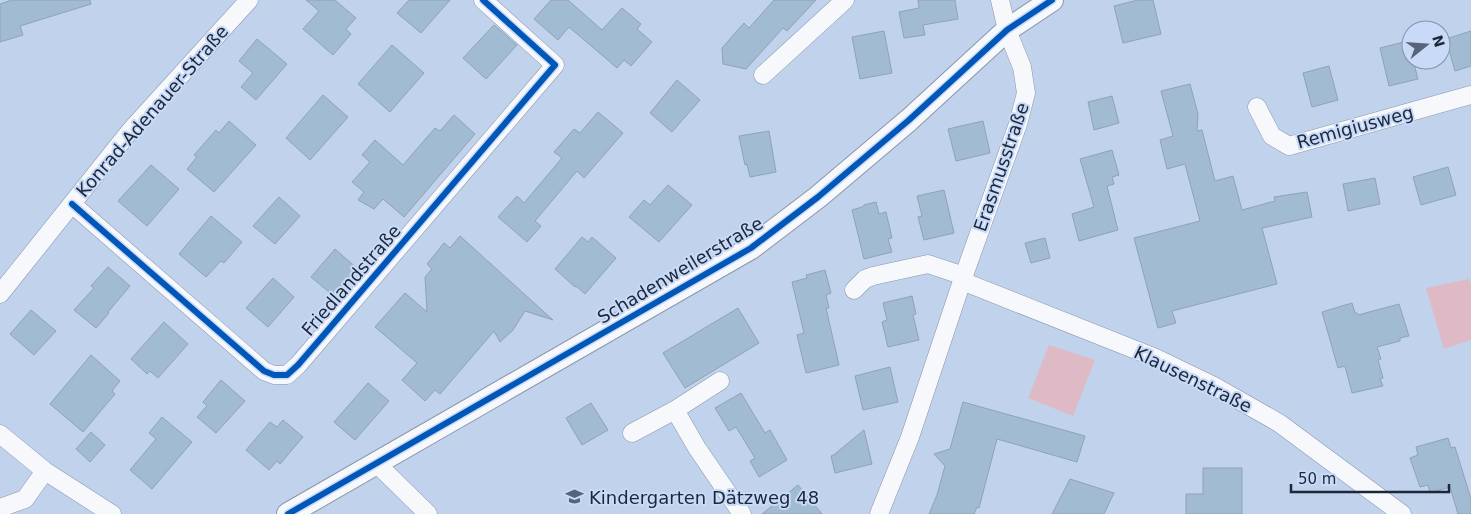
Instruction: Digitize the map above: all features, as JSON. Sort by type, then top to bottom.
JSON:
[{"type":"street","name":"Konrad-Adenauer-Straße","points":[[0,294],[130,132],[249,0]]},
{"type":"street","name":"Friedlandstraße","points":[[72,204],[264,371],[274,375],[287,375],[298,365],[555,65],[483,0]]},
{"type":"street","points":[[763,75],[845,0]]},
{"type":"street","name":"Erasmusstraße","points":[[879,514],[910,437],[963,278],[1018,124],[1026,93],[1022,66],[1007,30],[1000,0]]},
{"type":"street","name":"Schadenweilerstraße","points":[[288,514],[751,248],[818,197],[901,127],[1007,30],[1052,0]]},
{"type":"street","name":"Remigiusweg","points":[[1257,107],[1272,136],[1289,146],[1471,95]]},
{"type":"street","points":[[854,290],[865,279],[923,264],[935,265],[963,278]]},
{"type":"street","name":"Klausenstraße","points":[[963,278],[1156,358],[1214,386],[1279,423],[1402,514]]},
{"type":"street","points":[[632,433],[675,410],[720,382]]},
{"type":"street","points":[[675,410],[697,448],[742,514]]},
{"type":"street","points":[[0,434],[45,471],[112,514]]},
{"type":"street","points":[[376,463],[428,514]]},
{"type":"street","points":[[0,508],[25,499],[45,471]]},
{"type":"shaded area","points":[[1469,279],[1471,285],[1471,340],[1444,349],[1426,288]]},
{"type":"shaded area","points":[[1049,345],[1095,360],[1073,416],[1028,398]]},
{"type":"building","points":[[12,0],[90,0],[91,4],[20,26],[23,35],[0,42],[0,4]]},
{"type":"building","points":[[306,0],[335,0],[356,18],[346,29],[351,34],[333,55],[303,29],[319,11]]},
{"type":"building","points":[[409,0],[450,0],[421,33],[397,13]]},
{"type":"building","points":[[551,0],[568,0],[602,30],[622,8],[641,24],[637,29],[652,42],[631,66],[624,60],[617,68],[569,27],[558,40],[534,19]]},
{"type":"building","points":[[774,0],[816,0],[787,31],[783,28],[746,69],[723,64],[722,48],[744,23],[749,28]]},
{"type":"building","points":[[918,0],[955,0],[958,19],[923,25],[925,35],[904,38],[899,12],[919,8]]},
{"type":"building","points":[[1138,0],[1153,0],[1161,34],[1123,43],[1114,6]]},
{"type":"building","points":[[494,25],[517,45],[486,79],[463,58]]},
{"type":"building","points":[[884,31],[892,73],[860,79],[852,37]]},
{"type":"building","points":[[1471,31],[1471,66],[1455,71],[1451,57],[1451,37]]},
{"type":"building","points":[[257,39],[287,64],[256,100],[241,87],[253,73],[239,61]]},
{"type":"building","points":[[1401,43],[1401,70],[1416,70],[1418,79],[1389,86],[1380,48]]},
{"type":"building","points":[[392,45],[424,73],[390,112],[358,84]]},
{"type":"building","points":[[1329,66],[1338,100],[1312,107],[1303,73]]},
{"type":"building","points":[[677,80],[700,100],[672,132],[650,113]]},
{"type":"building","points":[[1190,84],[1198,114],[1197,131],[1202,130],[1215,181],[1233,176],[1242,210],[1275,201],[1274,197],[1307,192],[1312,217],[1262,228],[1277,284],[1172,311],[1176,323],[1158,328],[1134,238],[1200,221],[1185,164],[1167,169],[1160,140],[1173,136],[1161,91]]},
{"type":"building","points":[[323,95],[348,117],[310,160],[286,138]]},
{"type":"building","points":[[1112,96],[1119,123],[1094,130],[1088,102]]},
{"type":"building","points":[[598,112],[623,133],[584,178],[577,171],[535,221],[541,226],[527,242],[498,217],[517,196],[524,203],[562,158],[554,152],[574,129],[580,133]]},
{"type":"building","points":[[454,115],[475,134],[404,217],[383,199],[374,209],[358,200],[364,192],[352,182],[370,162],[362,155],[375,140],[403,165],[435,128],[440,131]]},
{"type":"building","points":[[229,121],[256,145],[214,192],[187,169],[197,157],[194,155],[216,130],[219,133]]},
{"type":"building","points":[[983,121],[990,153],[956,161],[948,129]]},
{"type":"building","points":[[769,131],[776,172],[750,177],[747,164],[745,165],[739,136]]},
{"type":"building","points":[[1112,150],[1119,175],[1112,177],[1114,184],[1107,186],[1118,230],[1079,241],[1072,214],[1094,207],[1080,159]]},
{"type":"building","points":[[151,165],[179,189],[147,226],[118,201]]},
{"type":"building","points":[[1448,167],[1456,195],[1421,205],[1413,177]]},
{"type":"building","points":[[1375,178],[1380,204],[1348,211],[1343,184]]},
{"type":"building","points":[[668,185],[692,205],[659,242],[629,217],[644,200],[650,205]]},
{"type":"building","points":[[944,190],[954,233],[924,240],[918,217],[922,216],[917,196]]},
{"type":"building","points":[[279,197],[300,216],[275,244],[253,226]]},
{"type":"building","points":[[876,202],[879,214],[886,212],[892,238],[888,239],[892,252],[864,259],[852,210]]},
{"type":"building","points":[[211,216],[242,242],[224,263],[221,261],[206,277],[179,254]]},
{"type":"building","points":[[460,236],[553,320],[525,311],[513,330],[500,342],[494,331],[440,394],[435,390],[425,401],[402,380],[417,363],[375,327],[405,293],[427,312],[425,277],[432,269],[427,264],[444,243],[450,248]]},
{"type":"building","points":[[582,237],[588,242],[592,237],[616,258],[585,294],[555,269]]},
{"type":"building","points":[[1045,238],[1050,258],[1031,263],[1025,243]]},
{"type":"building","points":[[335,249],[359,270],[335,297],[311,277]]},
{"type":"building","points":[[108,267],[130,286],[96,328],[74,310],[94,288],[91,286]]},
{"type":"building","points":[[825,270],[831,293],[826,295],[829,308],[826,308],[839,365],[806,373],[797,335],[804,333],[792,282],[807,278],[806,275]]},
{"type":"building","points":[[273,278],[294,297],[268,327],[246,308]]},
{"type":"building","points":[[912,296],[916,314],[913,315],[919,340],[888,347],[882,322],[887,320],[883,303]]},
{"type":"building","points":[[1352,303],[1355,313],[1358,315],[1399,304],[1409,336],[1400,338],[1400,341],[1377,347],[1381,359],[1378,360],[1383,378],[1380,379],[1383,386],[1352,393],[1345,366],[1338,368],[1322,312]]},
{"type":"building","points":[[738,308],[759,343],[685,388],[663,353]]},
{"type":"building","points":[[31,310],[56,331],[34,355],[10,334]]},
{"type":"building","points":[[164,322],[188,344],[158,378],[150,371],[147,374],[131,359]]},
{"type":"building","points":[[91,355],[120,381],[112,391],[115,394],[83,432],[50,404]]},
{"type":"building","points":[[890,367],[898,402],[863,410],[855,376]]},
{"type":"building","points":[[221,380],[245,401],[216,433],[197,417],[207,406],[203,402]]},
{"type":"building","points":[[368,383],[389,401],[355,440],[334,422]]},
{"type":"building","points":[[741,393],[765,433],[770,430],[787,460],[759,477],[750,461],[755,458],[736,427],[729,431],[715,408]]},
{"type":"building","points":[[963,402],[1085,436],[1077,462],[997,439],[979,508],[977,507],[974,514],[929,514],[937,495],[945,466],[934,454],[950,449]]},
{"type":"building","points":[[591,403],[608,430],[582,445],[566,418]]},
{"type":"building","points":[[162,417],[192,442],[152,489],[130,470],[156,439],[149,433]]},
{"type":"building","points":[[283,420],[303,437],[280,464],[277,461],[269,470],[246,450],[270,422],[277,427]]},
{"type":"building","points":[[864,430],[872,464],[835,473],[831,456],[836,454]]},
{"type":"building","points":[[91,432],[105,445],[90,462],[76,449]]},
{"type":"building","points":[[1448,438],[1451,448],[1455,447],[1471,499],[1471,514],[1458,514],[1450,487],[1430,493],[1428,485],[1420,487],[1410,458],[1418,455],[1416,447]]},
{"type":"building","points":[[1203,468],[1242,468],[1242,514],[1186,514],[1186,494],[1203,494]]},
{"type":"building","points":[[1070,479],[1114,493],[1104,514],[1052,514]]},
{"type":"building","points":[[798,485],[822,514],[762,514]]},
{"type":"cycle path","points":[[72,204],[264,371],[274,375],[287,375],[298,365],[555,65],[483,0]]},
{"type":"cycle path","points":[[288,514],[751,248],[818,197],[909,120],[1007,30],[1052,0]]},
{"type":"place","name":"Kindergarten Dätzweg 48","points":[[575,497]]}]
